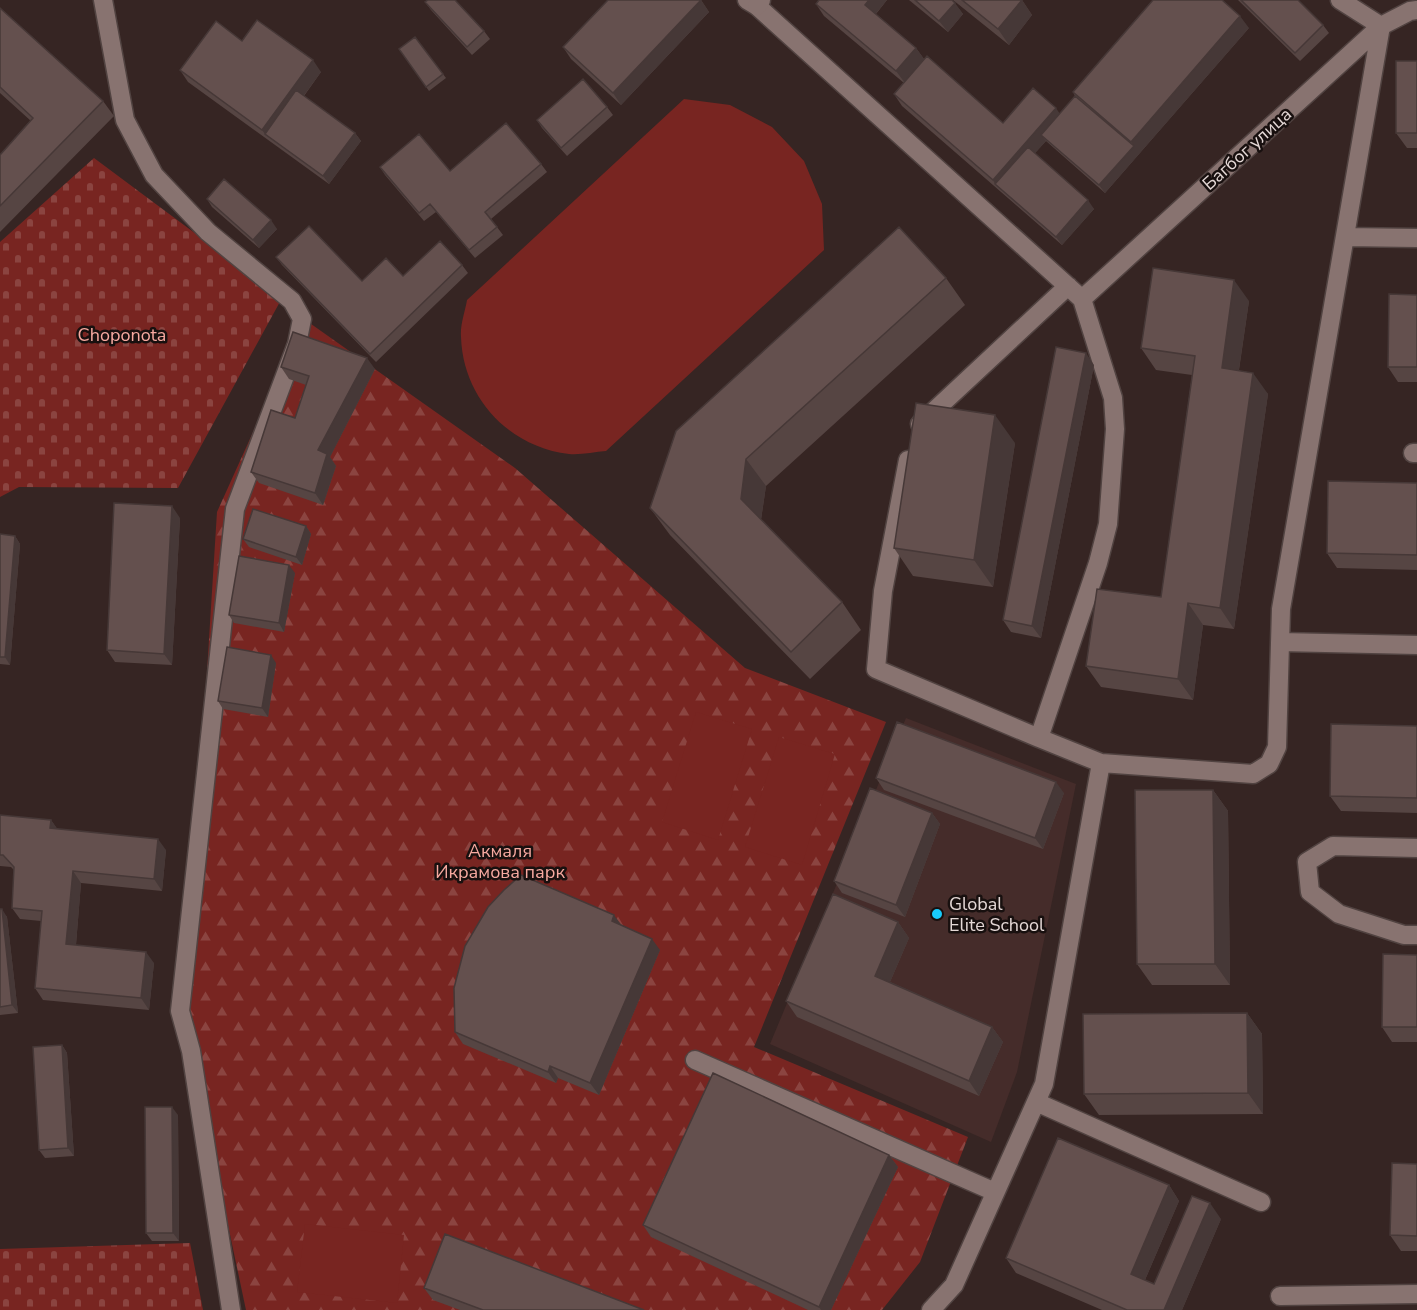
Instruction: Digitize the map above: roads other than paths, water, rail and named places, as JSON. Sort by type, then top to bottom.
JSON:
[{"type":"street","points":[[104,0],[125,120],[154,175],[208,232],[292,301],[302,319],[297,344],[235,509],[180,1011],[191,1051],[231,1310]]},
{"type":"street","points":[[1068,286],[914,429],[883,591],[876,669],[1101,763],[1253,774],[1269,764],[1277,747],[1281,609],[1381,27],[1340,0]]},
{"type":"street","points":[[755,2],[1082,299],[1113,398],[1115,429],[1108,524],[1098,563],[1039,738]]},
{"type":"street","name":"Багбог улица","points":[[1082,299],[1381,27],[1410,11],[1417,10]]},
{"type":"street","points":[[1346,237],[1417,238]]},
{"type":"street","points":[[1280,642],[1417,645]]},
{"type":"street","points":[[938,1308],[954,1285],[1044,1084],[1101,763]]},
{"type":"street","points":[[1417,848],[1333,846],[1307,862],[1310,892],[1339,915],[1404,935],[1417,935]]},
{"type":"street","points":[[695,1060],[996,1192]]},
{"type":"street","points":[[1036,1102],[1261,1202]]},
{"type":"street","points":[[1280,1296],[1417,1294]]},
{"type":"place","name":"Global Elite School","points":[[937,914]]},
{"type":"park label","name":"Choponota","points":[[122,335]]},
{"type":"park label","name":"Акмаля Икрамова парк","points":[[500,861]]}]
